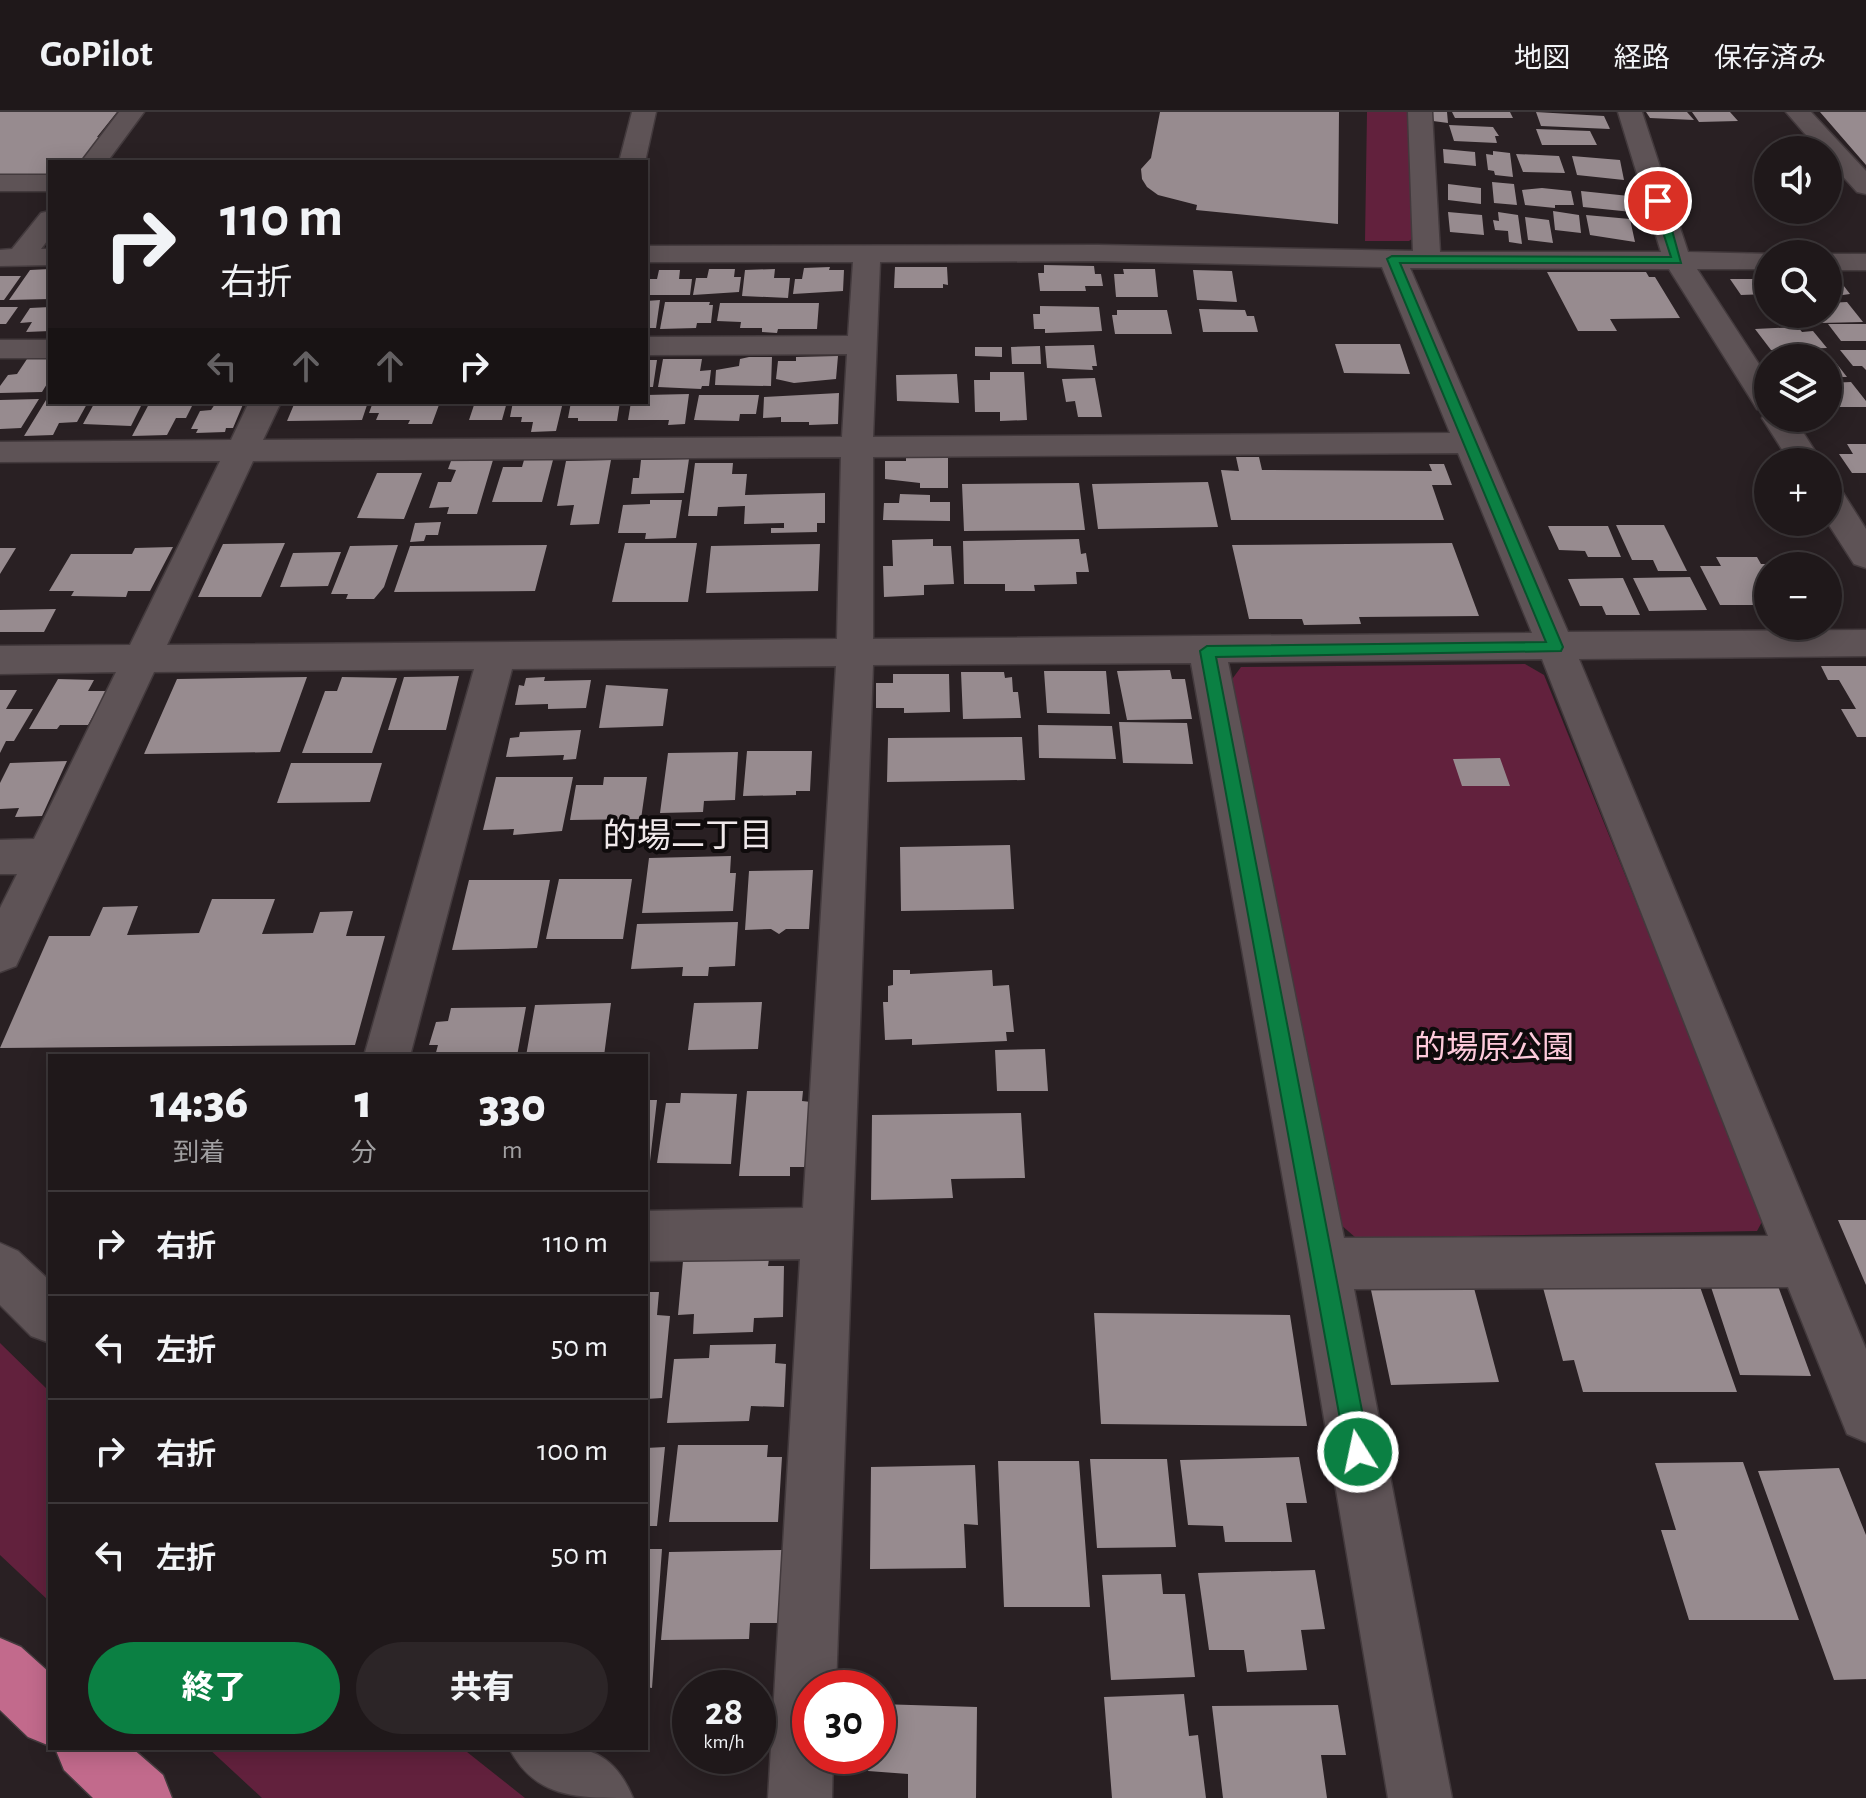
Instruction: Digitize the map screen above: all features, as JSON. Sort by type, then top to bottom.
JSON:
[{"type":"highway","points":[[0,1668],[48,1713]]},
{"type":"highway","points":[[88,1750],[140,1798]]},
{"type":"street","points":[[96,160],[132,112]]},
{"type":"street","points":[[632,160],[644,112]]},
{"type":"street","points":[[1420,112],[1410,260],[1470,443],[1556,647],[1866,1415]]},
{"type":"street","points":[[1630,112],[1677,260],[1754,380]]},
{"type":"street","points":[[1798,112],[1866,186]]},
{"type":"street","points":[[0,183],[48,183]]},
{"type":"street","points":[[10,258],[48,221]]},
{"type":"street","points":[[800,1798],[855,653],[857,445],[867,253]]},
{"type":"street","points":[[648,254],[1754,261]]},
{"type":"street","points":[[10,258],[48,257]]},
{"type":"street","points":[[1847,262],[1866,285]]},
{"type":"street","points":[[648,346],[863,345]]},
{"type":"street","points":[[0,349],[48,349]]},
{"type":"street","points":[[0,953],[264,404]]},
{"type":"street","points":[[0,452],[1470,443]]},
{"type":"street","points":[[1842,518],[1866,556]]},
{"type":"street","points":[[0,660],[1866,643]]},
{"type":"street","points":[[1207,651],[1324,1264],[1420,1798]]},
{"type":"street","points":[[388,1054],[497,655]]},
{"type":"street","points":[[0,857],[47,856]]},
{"type":"street","points":[[648,1236],[827,1233]]},
{"type":"street","points":[[1324,1264],[1802,1261]]},
{"type":"street","points":[[0,1269],[48,1315]]},
{"type":"street","points":[[542,1750],[601,1798]]},
{"type":"green space","points":[[1367,112],[1410,112],[1415,237],[1409,241],[1365,241]]},
{"type":"green space","name":"的場原公園","points":[[1525,664],[1544,675],[1764,1218],[1757,1231],[1356,1238],[1340,1224],[1230,682],[1241,667]]},
{"type":"green space","points":[[0,1343],[48,1390],[48,1600],[0,1555]]},
{"type":"green space","points":[[210,1750],[465,1750],[525,1798],[262,1798]]},
{"type":"building","points":[[0,112],[117,112],[97,137],[103,137],[86,160],[48,160],[48,175],[0,175]]},
{"type":"building","points":[[1160,112],[1339,112],[1338,224],[1196,210],[1197,205],[1158,195],[1147,187],[1141,169],[1151,158]]},
{"type":"building","points":[[1433,112],[1447,112],[1448,123],[1433,121]]},
{"type":"building","points":[[1452,112],[1510,112],[1513,118],[1455,118]]},
{"type":"building","points":[[1536,112],[1604,116],[1610,129],[1541,126]]},
{"type":"building","points":[[1646,112],[1687,112],[1694,120],[1650,118]]},
{"type":"building","points":[[1692,112],[1730,112],[1738,121],[1699,122]]},
{"type":"building","points":[[1820,112],[1866,112],[1866,165],[1842,136]]},
{"type":"building","points":[[1449,125],[1493,127],[1499,136],[1495,136],[1497,143],[1454,141]]},
{"type":"building","points":[[1536,129],[1590,131],[1597,145],[1542,145]]},
{"type":"building","points":[[1443,149],[1475,152],[1476,166],[1444,163]]},
{"type":"building","points":[[1493,151],[1510,153],[1513,177],[1495,175],[1494,171],[1488,170],[1486,154],[1493,155]]},
{"type":"building","points":[[1516,154],[1559,156],[1565,173],[1523,172]]},
{"type":"building","points":[[1572,156],[1620,160],[1624,180],[1577,175]]},
{"type":"building","points":[[1492,182],[1514,184],[1517,205],[1494,203]]},
{"type":"building","points":[[1448,184],[1481,188],[1481,204],[1448,200]]},
{"type":"building","points":[[1542,188],[1571,191],[1574,205],[1555,205],[1555,208],[1525,205],[1522,190]]},
{"type":"building","points":[[1581,191],[1629,196],[1632,212],[1583,207]]},
{"type":"building","points":[[1553,211],[1579,215],[1581,233],[1555,230]]},
{"type":"building","points":[[1448,212],[1482,215],[1484,235],[1450,232]]},
{"type":"building","points":[[1498,212],[1518,215],[1522,244],[1509,242],[1508,231],[1495,230],[1493,220],[1499,221]]},
{"type":"building","points":[[1586,215],[1630,219],[1635,242],[1590,235]]},
{"type":"building","points":[[1525,217],[1549,220],[1553,243],[1528,240]]},
{"type":"building","points":[[1044,265],[1094,266],[1095,274],[1101,274],[1103,286],[1085,286],[1086,291],[1040,291],[1038,273],[1044,273]]},
{"type":"building","points":[[830,267],[829,270],[844,270],[843,291],[793,294],[795,279],[802,279],[804,268]]},
{"type":"building","points":[[895,267],[947,267],[948,285],[943,284],[943,288],[894,288]]},
{"type":"building","points":[[48,269],[48,299],[9,300],[30,270]]},
{"type":"building","points":[[709,269],[735,269],[734,277],[741,277],[739,292],[693,295],[696,278],[707,278]]},
{"type":"building","points":[[775,269],[774,278],[790,278],[788,298],[742,296],[745,270]]},
{"type":"building","points":[[1123,269],[1155,269],[1158,297],[1116,297],[1114,274],[1124,274]]},
{"type":"building","points":[[659,270],[680,270],[679,279],[692,279],[690,295],[648,295],[648,279],[657,279]]},
{"type":"building","points":[[1193,270],[1232,271],[1237,302],[1197,300]]},
{"type":"building","points":[[1547,272],[1646,272],[1649,277],[1655,277],[1680,318],[1610,319],[1617,331],[1578,331]]},
{"type":"building","points":[[0,276],[21,276],[4,300],[0,300]]},
{"type":"building","points":[[1730,279],[1754,279],[1754,295],[1741,295]]},
{"type":"building","points":[[1842,284],[1850,294],[1842,295]]},
{"type":"building","points":[[660,300],[656,328],[648,328],[648,301]]},
{"type":"building","points":[[665,302],[710,302],[709,305],[713,305],[711,323],[697,323],[696,328],[660,329]]},
{"type":"building","points":[[1842,302],[1847,302],[1863,322],[1842,322]]},
{"type":"building","points":[[720,303],[819,303],[817,329],[778,329],[777,333],[762,332],[762,328],[740,328],[741,322],[717,321]]},
{"type":"building","points":[[1040,306],[1099,307],[1102,331],[1045,333],[1045,329],[1034,329],[1033,314],[1040,314]]},
{"type":"building","points":[[0,307],[18,307],[6,324],[0,324]]},
{"type":"building","points":[[48,307],[48,331],[26,332],[32,322],[20,323],[30,308]]},
{"type":"building","points":[[1199,309],[1245,310],[1247,316],[1254,316],[1258,332],[1203,332]]},
{"type":"building","points":[[1117,310],[1167,310],[1172,334],[1115,334],[1112,315],[1117,315]]},
{"type":"building","points":[[1842,324],[1866,324],[1866,341],[1841,341],[1831,328],[1842,328]]},
{"type":"building","points":[[1799,328],[1802,332],[1813,331],[1824,344],[1766,344],[1755,329]]},
{"type":"building","points":[[1335,344],[1400,344],[1410,374],[1344,373]]},
{"type":"building","points":[[1094,345],[1097,366],[1092,366],[1093,370],[1047,368],[1045,346]]},
{"type":"building","points":[[1040,346],[1041,364],[1012,364],[1011,347]]},
{"type":"building","points":[[975,347],[1002,347],[1002,357],[975,356]]},
{"type":"building","points":[[1842,350],[1866,350],[1866,370],[1862,366],[1853,366]]},
{"type":"building","points":[[838,356],[836,379],[794,383],[776,379],[778,361],[796,361],[796,357]]},
{"type":"building","points":[[772,357],[771,386],[715,385],[716,370],[739,366],[740,359]]},
{"type":"building","points":[[27,359],[48,359],[48,382],[42,392],[0,393],[0,386],[8,375],[17,374]]},
{"type":"building","points":[[663,359],[702,359],[700,371],[711,370],[709,386],[702,386],[701,389],[658,387]]},
{"type":"building","points":[[648,360],[657,360],[653,387],[648,387]]},
{"type":"building","points":[[990,372],[1024,372],[1027,420],[1000,421],[1000,412],[975,412],[974,380],[990,380]]},
{"type":"building","points":[[957,374],[959,403],[897,401],[896,375]]},
{"type":"building","points":[[1095,378],[1102,417],[1078,417],[1075,401],[1066,402],[1062,379]]},
{"type":"building","points":[[1842,382],[1851,382],[1866,401],[1866,407],[1842,407]]},
{"type":"building","points":[[839,393],[838,424],[809,425],[809,422],[781,422],[781,417],[763,418],[764,397]]},
{"type":"building","points":[[689,394],[685,424],[668,425],[669,420],[628,420],[631,404],[648,404],[648,395]]},
{"type":"building","points":[[699,395],[759,395],[756,414],[740,414],[739,421],[694,420]]},
{"type":"building","points":[[39,399],[21,428],[0,429],[0,400]]},
{"type":"building","points":[[46,400],[48,404],[87,404],[77,422],[59,423],[53,435],[24,436]]},
{"type":"building","points":[[94,404],[142,404],[131,426],[83,424]]},
{"type":"building","points":[[149,404],[193,404],[186,418],[176,418],[167,435],[132,436]]},
{"type":"building","points":[[215,404],[243,404],[233,428],[226,428],[225,432],[196,433],[198,429],[191,429],[200,411],[211,410]]},
{"type":"building","points":[[294,404],[367,404],[362,420],[287,421]]},
{"type":"building","points":[[372,404],[439,404],[432,424],[408,424],[410,420],[376,420],[379,413],[369,413]]},
{"type":"building","points":[[474,404],[506,404],[502,420],[469,420]]},
{"type":"building","points":[[513,404],[563,404],[556,431],[531,432],[533,422],[521,422],[522,417],[510,417]]},
{"type":"building","points":[[571,404],[620,404],[617,421],[568,418]]},
{"type":"building","points":[[1847,444],[1866,444],[1866,473],[1852,473],[1842,458],[1842,454],[1853,454]]},
{"type":"building","points":[[1236,457],[1259,457],[1262,470],[1432,471],[1429,464],[1444,464],[1452,485],[1432,485],[1444,520],[1231,520],[1221,470],[1239,471]]},
{"type":"building","points":[[906,458],[948,458],[948,488],[920,488],[920,483],[885,479],[885,461],[906,461]]},
{"type":"building","points":[[689,459],[684,493],[631,494],[633,478],[639,478],[641,460]]},
{"type":"building","points":[[493,460],[477,514],[447,514],[449,507],[429,508],[438,482],[451,482],[456,470],[448,469],[451,461]]},
{"type":"building","points":[[524,460],[553,460],[542,502],[492,502],[503,467],[522,467]]},
{"type":"building","points":[[611,460],[599,524],[570,525],[574,505],[557,506],[566,461]]},
{"type":"building","points":[[695,463],[733,463],[732,474],[747,474],[745,495],[825,493],[825,523],[817,523],[817,532],[771,533],[771,528],[784,528],[784,523],[744,524],[745,506],[718,507],[717,516],[688,516]]},
{"type":"building","points":[[377,473],[422,473],[404,519],[357,518]]},
{"type":"building","points":[[1208,482],[1218,527],[1098,529],[1092,484]]},
{"type":"building","points":[[1079,483],[1085,530],[964,531],[962,484]]},
{"type":"building","points":[[900,494],[930,495],[930,502],[950,502],[950,521],[883,520],[884,503],[899,503]]},
{"type":"building","points":[[650,500],[682,500],[676,538],[645,539],[646,533],[618,533],[623,505],[650,504]]},
{"type":"building","points":[[441,522],[438,535],[426,535],[424,541],[410,542],[415,523]]},
{"type":"building","points":[[1616,525],[1664,525],[1687,571],[1658,571],[1653,560],[1632,560]]},
{"type":"building","points":[[1548,526],[1608,526],[1621,557],[1588,557],[1585,551],[1559,550]]},
{"type":"building","points":[[933,539],[933,546],[951,546],[954,584],[924,585],[924,595],[884,597],[883,566],[893,566],[892,540]]},
{"type":"building","points":[[1079,539],[1081,554],[1086,553],[1089,572],[1076,572],[1077,584],[1034,585],[1035,591],[1005,591],[1005,584],[964,584],[963,541]]},
{"type":"building","points":[[285,543],[261,597],[198,597],[223,544]]},
{"type":"building","points":[[625,543],[697,543],[688,602],[612,602]]},
{"type":"building","points":[[1452,543],[1479,616],[1359,617],[1361,624],[1304,625],[1302,619],[1249,619],[1232,545]]},
{"type":"building","points":[[820,544],[818,591],[706,593],[711,546]]},
{"type":"building","points":[[398,545],[384,587],[374,599],[346,599],[348,594],[331,594],[350,546]]},
{"type":"building","points":[[547,545],[535,591],[394,592],[410,546]]},
{"type":"building","points":[[173,547],[150,591],[128,591],[126,597],[71,596],[74,591],[49,591],[71,554],[132,554],[135,548]]},
{"type":"building","points":[[0,548],[16,548],[0,574]]},
{"type":"building","points":[[341,552],[328,586],[280,587],[293,553]]},
{"type":"building","points":[[1716,557],[1754,557],[1754,605],[1720,605],[1700,566],[1721,566]]},
{"type":"building","points":[[1690,577],[1707,610],[1649,611],[1633,578]]},
{"type":"building","points":[[1623,578],[1640,615],[1606,615],[1602,606],[1580,606],[1568,579]]},
{"type":"building","points":[[56,609],[44,632],[0,632],[0,610]]},
{"type":"building","points":[[1821,666],[1866,666],[1866,737],[1857,737],[1841,709],[1856,709],[1839,680],[1828,680]]},
{"type":"building","points":[[1170,670],[1172,679],[1185,679],[1192,719],[1127,720],[1117,671]]},
{"type":"building","points":[[1044,671],[1106,671],[1110,714],[1047,713]]},
{"type":"building","points":[[961,672],[1004,672],[1005,678],[1012,677],[1013,692],[1018,692],[1021,718],[963,719]]},
{"type":"building","points":[[893,674],[949,674],[950,712],[904,713],[904,708],[876,708],[876,683],[893,683]]},
{"type":"building","points":[[459,676],[446,730],[388,730],[404,677]]},
{"type":"building","points":[[307,677],[280,752],[144,754],[177,679]]},
{"type":"building","points":[[342,677],[397,678],[372,753],[302,753],[325,691],[337,691]]},
{"type":"building","points":[[545,677],[544,681],[591,680],[586,708],[548,709],[548,704],[515,705],[519,685],[524,686],[526,678]]},
{"type":"building","points":[[58,679],[94,680],[88,691],[107,691],[88,725],[29,729]]},
{"type":"building","points":[[606,685],[668,689],[663,726],[599,728]]},
{"type":"building","points":[[0,690],[17,690],[6,709],[33,709],[14,741],[6,741],[0,753]]},
{"type":"building","points":[[1119,722],[1187,723],[1193,764],[1123,763]]},
{"type":"building","points":[[1038,725],[1112,726],[1116,759],[1039,758]]},
{"type":"building","points":[[581,730],[576,759],[563,760],[564,755],[506,757],[510,738],[519,737],[520,732]]},
{"type":"building","points":[[1022,737],[1025,780],[887,782],[888,738]]},
{"type":"building","points":[[747,751],[812,751],[810,791],[796,791],[796,795],[743,796]]},
{"type":"building","points":[[738,752],[735,800],[704,801],[703,812],[660,813],[668,753]]},
{"type":"building","points":[[1500,758],[1510,786],[1462,786],[1453,759]]},
{"type":"building","points":[[67,761],[42,816],[15,817],[19,808],[0,809],[0,783],[10,763]]},
{"type":"building","points":[[291,763],[382,763],[370,802],[277,803]]},
{"type":"building","points":[[496,777],[573,777],[562,831],[513,835],[514,829],[483,830]]},
{"type":"building","points":[[604,777],[647,777],[641,819],[570,820],[576,785],[603,785]]},
{"type":"building","points":[[1010,845],[1014,909],[901,911],[900,847]]},
{"type":"building","points":[[731,856],[730,873],[736,873],[733,911],[642,913],[649,858]]},
{"type":"building","points":[[813,870],[809,929],[786,929],[779,934],[771,929],[745,930],[749,871]]},
{"type":"building","points":[[559,879],[632,879],[623,939],[546,939]]},
{"type":"building","points":[[469,880],[550,880],[537,948],[452,950]]},
{"type":"building","points":[[212,899],[275,899],[262,934],[313,933],[320,912],[353,911],[346,936],[385,936],[355,1045],[0,1048],[49,936],[90,936],[103,907],[138,906],[127,935],[199,933]]},
{"type":"building","points":[[738,922],[735,966],[709,967],[708,976],[682,976],[683,967],[631,969],[637,924]]},
{"type":"building","points":[[893,970],[910,970],[910,974],[992,970],[993,986],[1009,985],[1014,1032],[1006,1032],[1007,1041],[912,1045],[912,1039],[885,1040],[883,1002],[888,1002],[888,986],[893,985]]},
{"type":"building","points":[[762,1002],[758,1049],[688,1050],[694,1003]]},
{"type":"building","points":[[611,1003],[604,1054],[526,1054],[535,1005]]},
{"type":"building","points":[[526,1007],[517,1054],[436,1054],[438,1045],[429,1045],[436,1022],[448,1021],[451,1008]]},
{"type":"building","points":[[1045,1049],[1048,1091],[997,1091],[995,1050]]},
{"type":"building","points":[[747,1091],[803,1091],[802,1101],[811,1102],[807,1167],[790,1167],[790,1176],[739,1176]]},
{"type":"building","points":[[681,1093],[737,1094],[731,1164],[657,1163],[666,1103],[680,1103]]},
{"type":"building","points":[[648,1100],[657,1100],[649,1170]]},
{"type":"building","points":[[1021,1113],[1025,1178],[951,1179],[953,1198],[871,1200],[872,1115]]},
{"type":"building","points":[[1838,1220],[1866,1220],[1866,1285]]},
{"type":"building","points":[[769,1259],[768,1266],[784,1266],[783,1317],[754,1318],[753,1332],[693,1334],[694,1314],[678,1315],[683,1261]]},
{"type":"building","points":[[1542,1284],[1699,1284],[1737,1392],[1583,1392],[1574,1360],[1563,1361]]},
{"type":"building","points":[[1710,1284],[1778,1286],[1811,1376],[1740,1375]]},
{"type":"building","points":[[1474,1288],[1499,1382],[1391,1385],[1371,1290]]},
{"type":"building","points":[[648,1292],[659,1292],[657,1315],[670,1316],[662,1398],[648,1399]]},
{"type":"building","points":[[1094,1313],[1290,1315],[1307,1426],[1101,1424]]},
{"type":"building","points":[[776,1344],[775,1363],[786,1364],[784,1407],[751,1406],[749,1421],[667,1423],[674,1359],[709,1358],[710,1345]]},
{"type":"building","points":[[678,1445],[768,1445],[767,1457],[782,1457],[778,1522],[669,1522]]},
{"type":"building","points":[[665,1447],[657,1526],[648,1526],[648,1448]]},
{"type":"building","points":[[1299,1457],[1307,1503],[1286,1503],[1292,1542],[1225,1542],[1223,1526],[1188,1525],[1180,1460]]},
{"type":"building","points":[[1090,1459],[1167,1459],[1176,1547],[1097,1548]]},
{"type":"building","points":[[998,1461],[1079,1461],[1090,1607],[1004,1607]]},
{"type":"building","points":[[1743,1462],[1799,1620],[1689,1620],[1661,1530],[1676,1530],[1655,1463]]},
{"type":"building","points":[[975,1465],[978,1525],[964,1524],[966,1568],[870,1569],[871,1467]]},
{"type":"building","points":[[1839,1468],[1866,1535],[1866,1679],[1834,1680],[1758,1471]]},
{"type":"building","points":[[648,1549],[662,1549],[652,1688],[648,1687]]},
{"type":"building","points":[[783,1550],[780,1623],[750,1623],[749,1639],[661,1640],[669,1552]]},
{"type":"building","points":[[1315,1570],[1325,1629],[1301,1630],[1307,1670],[1247,1672],[1244,1650],[1209,1650],[1198,1573]]},
{"type":"building","points":[[1161,1574],[1163,1594],[1185,1594],[1195,1677],[1111,1680],[1102,1575]]},
{"type":"building","points":[[1184,1694],[1189,1736],[1198,1735],[1206,1798],[1112,1798],[1104,1697]]},
{"type":"building","points":[[896,1705],[977,1707],[976,1798],[908,1798],[908,1774],[896,1773]]},
{"type":"building","points":[[1338,1705],[1346,1755],[1321,1755],[1327,1798],[1223,1798],[1212,1706]]},
{"type":"district","name":"的場二丁目","points":[[688,835]]},
{"type":"route","points":[[1358,1452],[1207,651],[1556,647],[1392,259],[1677,260],[1658,201]]}]
